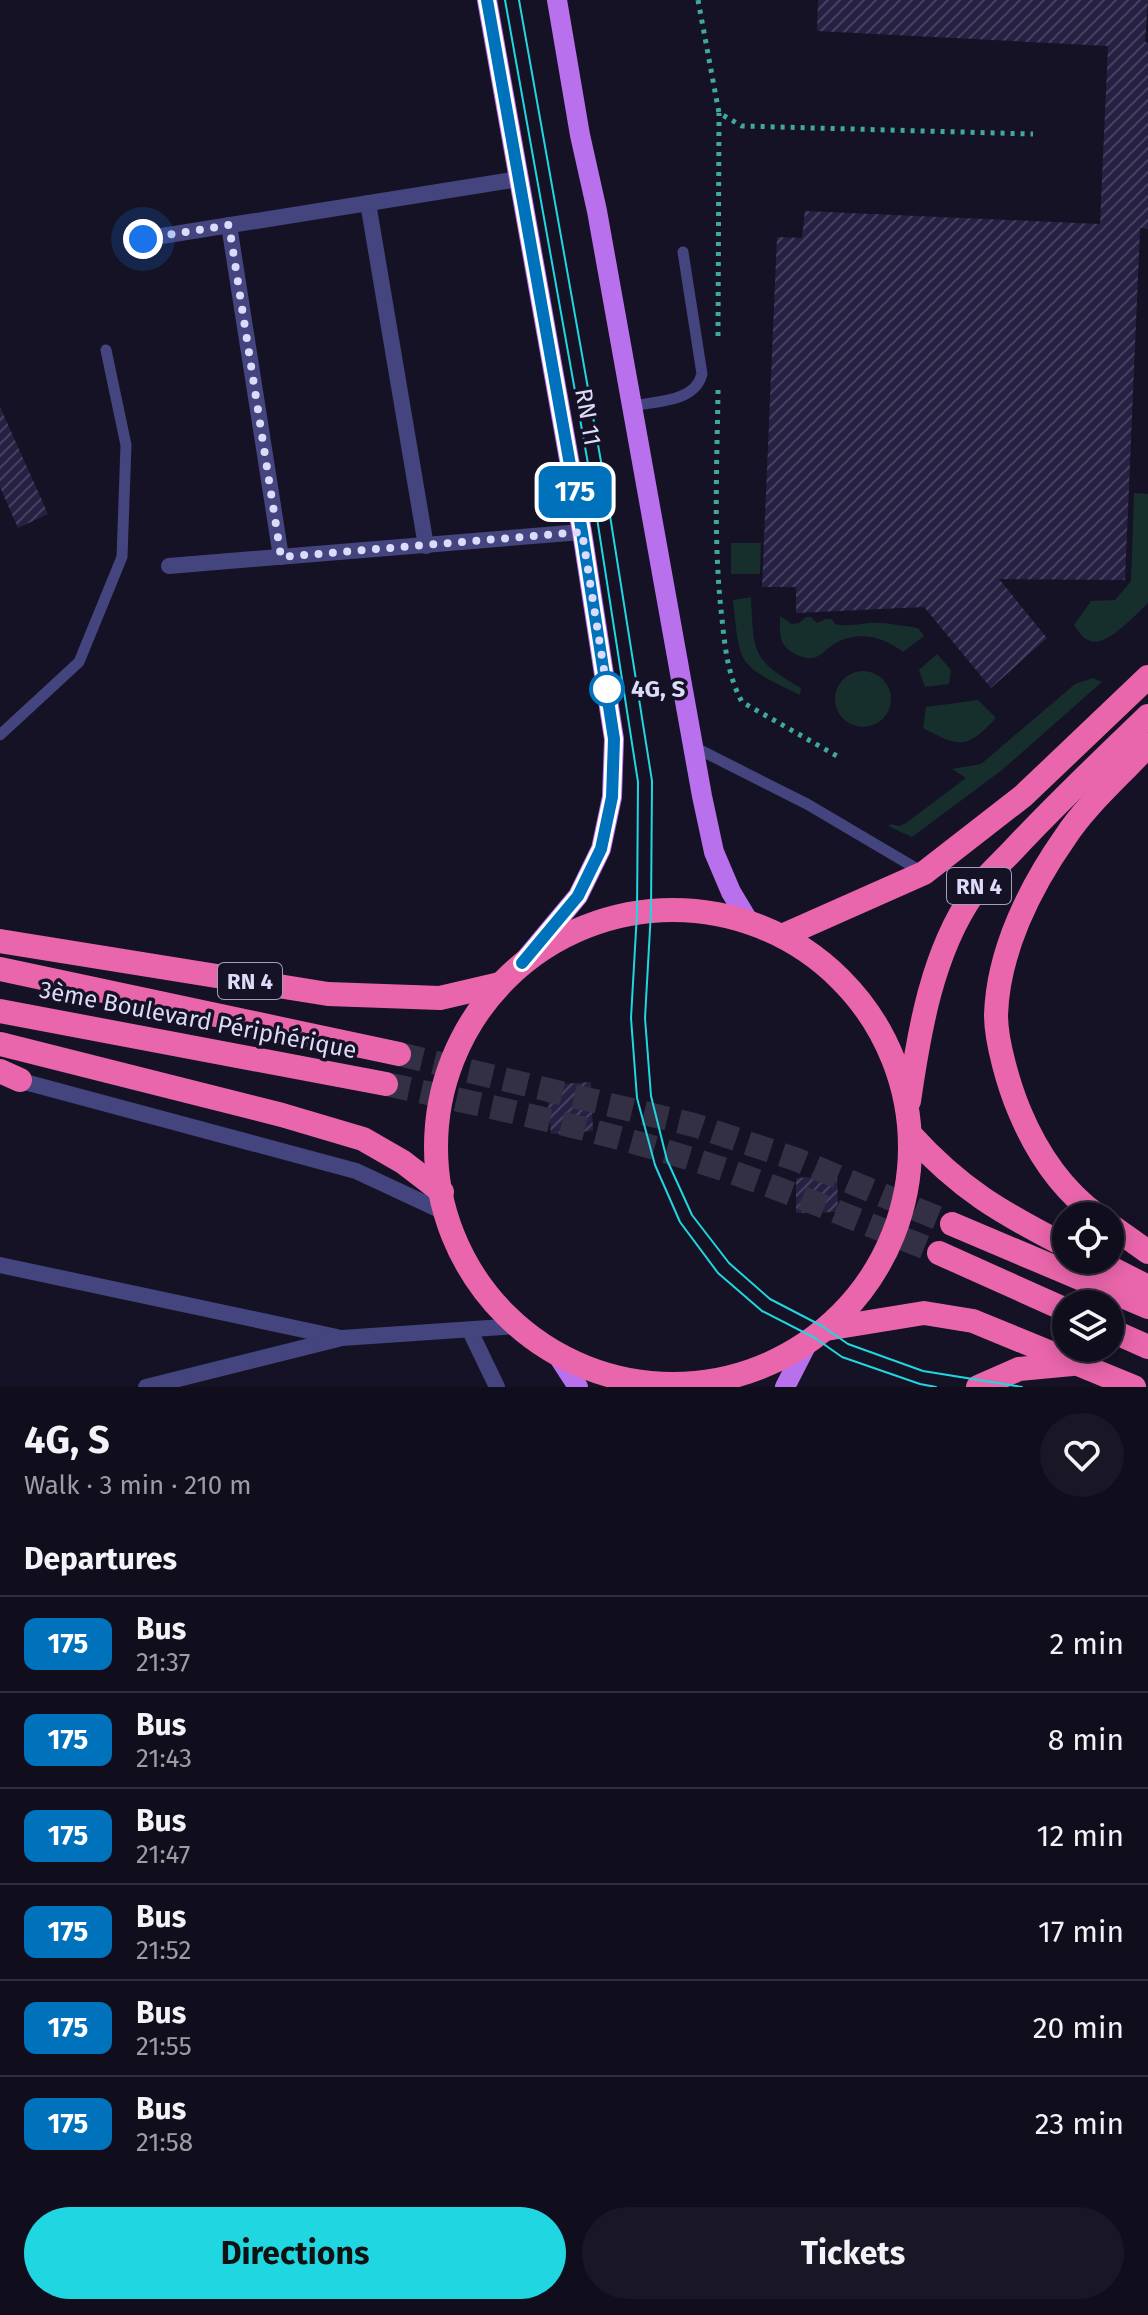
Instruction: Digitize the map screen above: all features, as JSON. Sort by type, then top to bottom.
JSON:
[{"type":"highway","name":"RN 4","points":[[782,936],[924,873],[1023,796],[1148,677]]},
{"type":"highway","name":"RN 4","points":[[908,1123],[918,1041],[933,985],[950,937],[973,893],[1063,795],[1148,716]]},
{"type":"highway","points":[[1079,1202],[1033,1142],[1009,1085],[996,1017],[1004,965],[1023,906],[1067,834],[1148,745]]},
{"type":"highway","points":[[668,909],[689,909],[749,922],[782,936],[820,960],[852,991],[878,1028],[897,1068],[908,1123],[909,1171],[902,1208],[890,1244],[872,1276],[850,1306],[807,1344],[761,1369],[710,1382],[658,1385],[606,1376],[558,1356],[517,1326],[481,1288],[455,1242],[444,1202],[435,1147],[440,1102],[452,1059],[472,1019],[500,984],[522,963],[561,937],[603,920],[668,909]]},
{"type":"highway","name":"RN 4","points":[[0,941],[328,994],[440,998],[500,984]]},
{"type":"highway","name":"3ème Boulevard Périphérique","points":[[0,969],[399,1054]]},
{"type":"highway","name":"3ème Boulevard Périphérique","points":[[0,1011],[386,1084]]},
{"type":"highway","points":[[0,1044],[282,1115],[363,1139],[403,1162],[444,1202]]},
{"type":"highway","points":[[908,1123],[940,1168],[977,1197],[1052,1238]]},
{"type":"highway","points":[[952,1224],[1148,1307]]},
{"type":"highway","points":[[1124,1235],[1148,1252]]},
{"type":"highway","points":[[939,1253],[1052,1304]]},
{"type":"highway","points":[[1122,1274],[1148,1287]]},
{"type":"highway","points":[[826,1329],[924,1313],[973,1321],[1134,1387]]},
{"type":"highway","points":[[1124,1336],[1148,1347]]},
{"type":"highway","points":[[978,1387],[1019,1369],[1076,1364]]},
{"type":"main road","name":"RN 11","points":[[487,0],[582,532],[614,739],[612,797],[601,849],[578,896],[522,963]]},
{"type":"main road","name":"RN 11","points":[[557,0],[714,852],[731,892],[749,922]]},
{"type":"main road","points":[[785,1387],[807,1344]]},
{"type":"main road","points":[[558,1356],[578,1387]]},
{"type":"street","points":[[143,239],[519,179]]},
{"type":"street","points":[[368,203],[426,546]]},
{"type":"street","points":[[229,225],[281,557]]},
{"type":"street","points":[[169,566],[582,532]]},
{"type":"street","points":[[7,1076],[356,1171],[444,1202]]},
{"type":"street","points":[[0,1265],[342,1338]]},
{"type":"street","points":[[146,1387],[342,1338],[517,1326]]},
{"type":"street","points":[[470,1331],[497,1387]]},
{"type":"lane","points":[[632,406],[687,395],[696,390],[702,374],[683,252]]},
{"type":"lane","points":[[0,735],[79,662],[122,557],[126,445],[106,350]]},
{"type":"lane","points":[[693,747],[807,804],[924,873]]},
{"type":"path","points":[[698,0],[719,113],[742,126],[1033,134]]},
{"type":"path","points":[[725,644],[735,688],[742,702],[837,756]]},
{"type":"green space","points":[[1134,493],[1148,494],[1148,603],[1111,636],[1095,642],[1088,640],[1074,625],[1091,601],[1115,600],[1131,581]]},
{"type":"green space","points":[[731,543],[761,543],[760,574],[731,574]]},
{"type":"green space","points":[[751,597],[758,653],[773,669],[801,688],[800,695],[753,670],[741,652],[733,600]]},
{"type":"green space","points":[[780,616],[792,624],[811,617],[817,623],[832,619],[835,624],[843,625],[894,624],[918,628],[924,636],[903,652],[878,639],[852,637],[834,644],[819,656],[805,658],[784,645],[780,635]]},
{"type":"green space","points":[[937,654],[951,670],[949,684],[925,687],[919,670]]},
{"type":"green space","points":[[863,671],[883,679],[891,699],[883,719],[863,727],[843,719],[835,699],[843,679]]},
{"type":"green space","points":[[1093,678],[1102,682],[1002,770],[912,837],[888,826],[906,823],[966,778],[952,769],[981,764],[1075,684]]},
{"type":"green space","points":[[978,700],[996,718],[970,740],[955,742],[923,728],[926,707]]},
{"type":"building","points":[[818,0],[1148,0],[1145,42],[1148,43],[1148,229],[1140,228],[1125,580],[999,579],[1047,638],[991,688],[924,607],[796,613],[796,587],[762,587],[777,237],[802,238],[805,211],[1100,224],[1108,46],[817,31]]},
{"type":"building","points":[[0,407],[48,514],[18,528],[0,487]]},
{"type":"building","points":[[591,1082],[593,1131],[551,1134],[546,1085]]},
{"type":"building","points":[[811,1173],[837,1173],[838,1212],[796,1213],[796,1178],[811,1177]]},
{"type":"tunnel","points":[[399,1054],[694,1125],[795,1159],[952,1224]]},
{"type":"tunnel","points":[[386,1084],[576,1127],[688,1158],[783,1191],[939,1253]]},
{"type":"tram line","points":[[505,0],[592,486],[638,782],[637,913],[631,1018],[637,1098],[655,1165],[680,1222],[718,1273],[762,1311],[815,1338],[842,1357],[936,1387]]},
{"type":"tram line","points":[[519,0],[605,484],[652,781],[651,911],[645,1018],[651,1096],[667,1160],[692,1215],[729,1263],[770,1299],[822,1326],[848,1344],[923,1371],[1022,1387]]},
{"type":"bus line","name":"175","points":[[487,0],[582,532],[614,739],[612,797],[601,849],[578,896],[522,963]]},
{"type":"place","name":"4G, S","points":[[607,689]]},
{"type":"route","points":[[143,239],[229,225],[281,557],[582,532],[607,689]]}]
